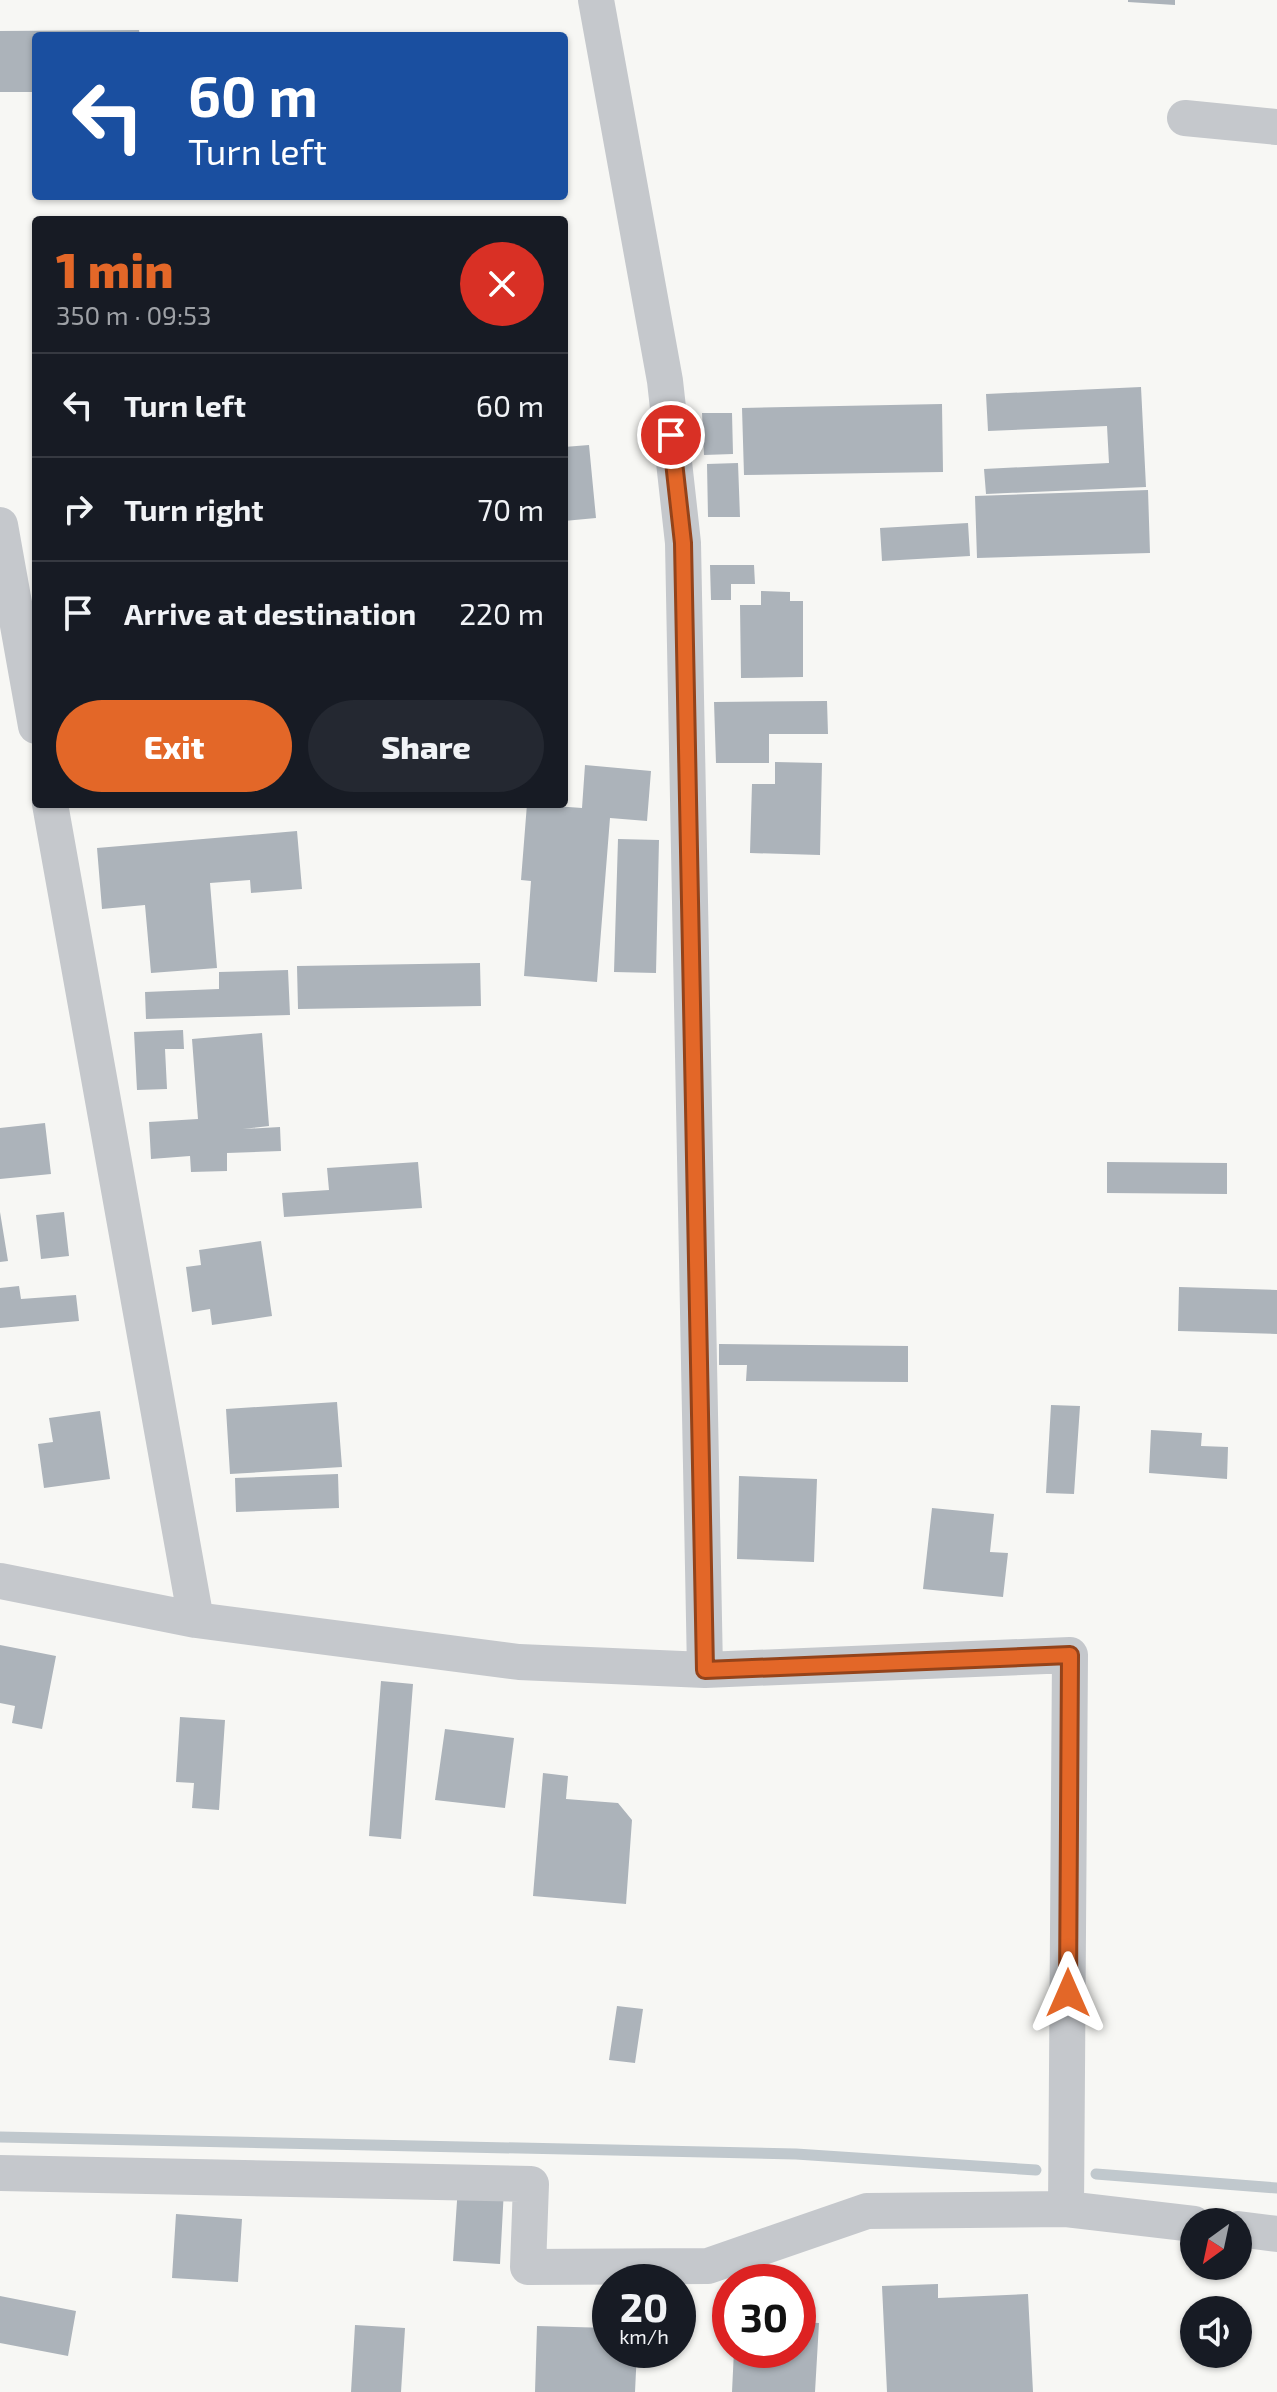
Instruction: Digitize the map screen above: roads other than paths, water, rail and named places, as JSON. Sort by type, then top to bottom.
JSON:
[{"type":"street","points":[[596,0],[665,381],[683,543],[705,1670]]},
{"type":"street","points":[[1185,118],[1277,127]]},
{"type":"street","points":[[0,525],[32,704]]},
{"type":"street","points":[[51,808],[196,1620]]},
{"type":"street","points":[[0,1581],[196,1620],[519,1662],[705,1670],[1070,1655],[1066,2209]]},
{"type":"street","points":[[0,2173],[531,2184],[528,2267],[708,2266],[867,2211],[1066,2209],[1180,2222]]},
{"type":"street","points":[[1252,2231],[1277,2234]]},
{"type":"waterway","points":[[0,2137],[796,2154],[1036,2170]]},
{"type":"waterway","points":[[1096,2174],[1277,2188]]}]
